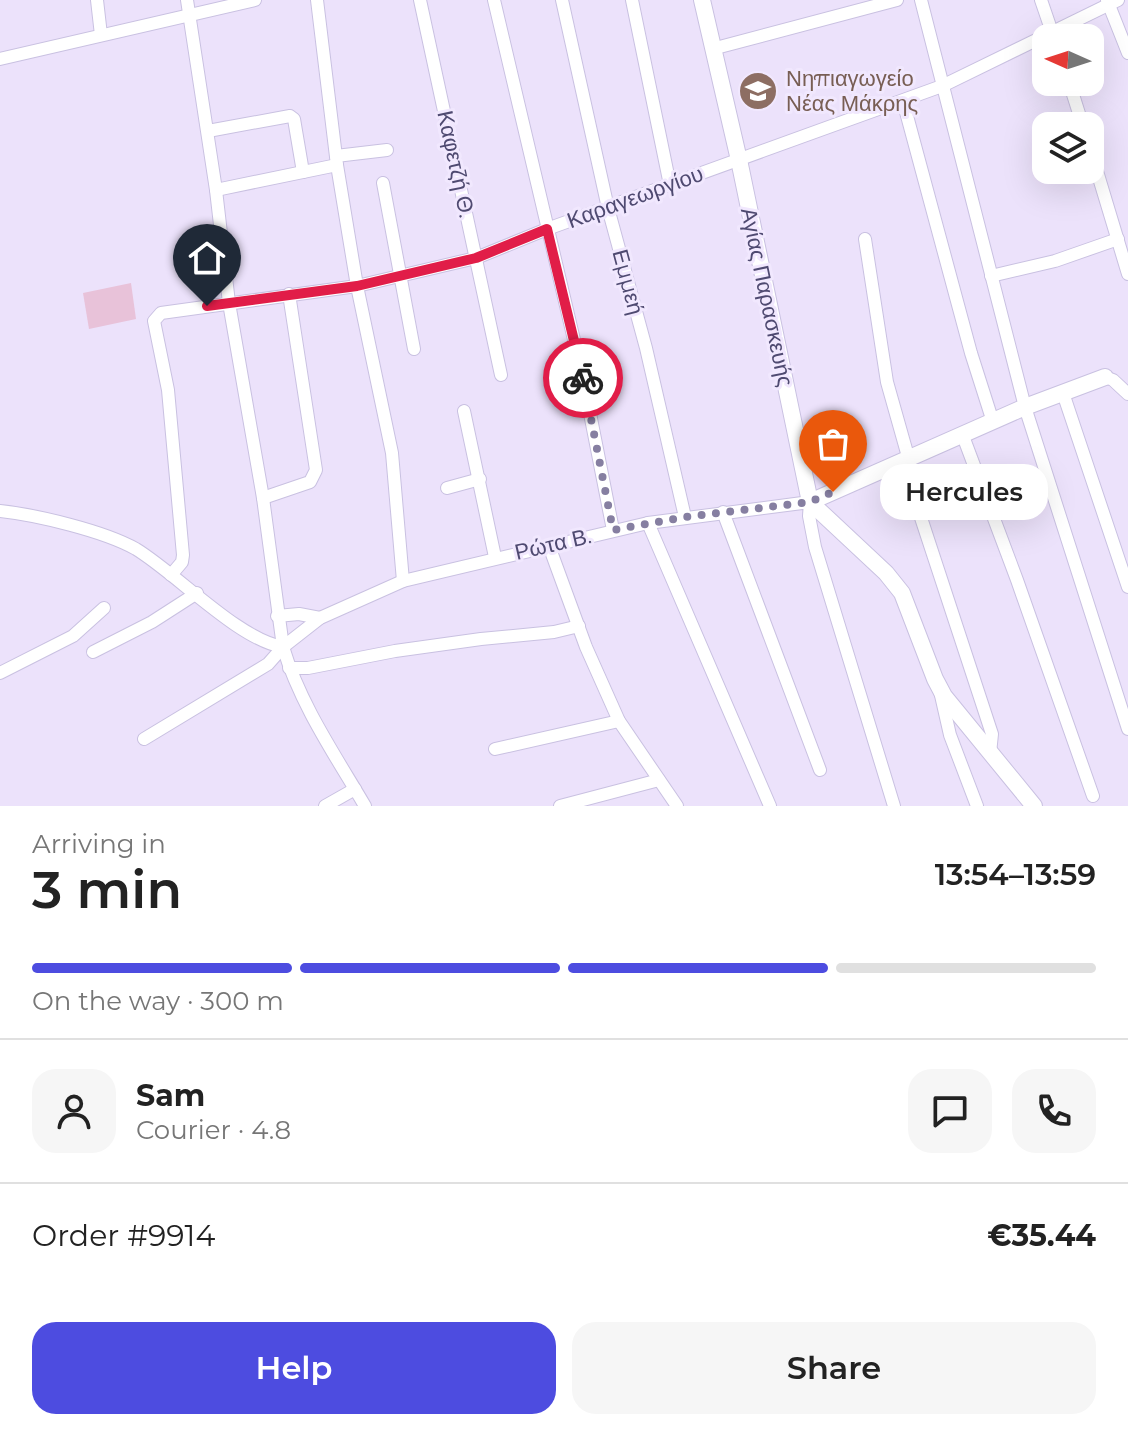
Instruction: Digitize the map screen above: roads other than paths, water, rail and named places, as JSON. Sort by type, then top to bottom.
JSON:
[{"type":"street","points":[[97,0],[101,35]]},
{"type":"street","points":[[187,0],[208,131],[229,303],[263,498],[283,647],[305,703],[365,806]]},
{"type":"street","points":[[0,59],[255,0]]},
{"type":"street","points":[[317,0],[337,161],[357,286],[392,453],[403,581]]},
{"type":"street","name":"Καφετζή Θ.","points":[[420,0],[501,375]]},
{"type":"street","points":[[494,0],[583,378],[613,530]]},
{"type":"street","name":"Εμμεή","points":[[562,0],[608,208],[646,348],[685,517]]},
{"type":"street","points":[[632,0],[670,185]]},
{"type":"street","name":"Αγίας Παρασκευής","points":[[702,0],[739,160],[810,502]]},
{"type":"street","points":[[712,49],[897,0]]},
{"type":"street","points":[[921,0],[1025,407],[1128,729]]},
{"type":"street","points":[[1041,0],[1049,24]]},
{"type":"street","points":[[1111,1],[1128,53]]},
{"type":"street","name":"Καραγεωργίου","points":[[1073,24],[1111,1]]},
{"type":"street","name":"Καραγεωργίου","points":[[171,575],[179,567],[183,555],[168,390],[154,321],[161,313],[357,286],[476,258],[547,229],[903,101],[1032,45]]},
{"type":"street","points":[[903,101],[971,353],[993,422]]},
{"type":"street","points":[[208,131],[290,116],[294,119],[303,172]]},
{"type":"street","points":[[216,190],[387,150]]},
{"type":"street","points":[[383,183],[414,349]]},
{"type":"street","points":[[1101,184],[1128,274]]},
{"type":"street","points":[[865,239],[887,382],[906,462],[992,734],[990,753]]},
{"type":"street","points":[[991,276],[1055,261],[1118,239]]},
{"type":"street","points":[[263,498],[310,482],[316,470],[289,294]]},
{"type":"street","points":[[1105,377],[1128,394]]},
{"type":"street","name":"Ρώτα Β.","points":[[144,739],[268,664],[283,647],[320,618],[403,581],[648,523],[810,502],[1025,407],[1105,377]]},
{"type":"street","points":[[1063,393],[1128,587]]},
{"type":"street","points":[[464,411],[495,557]]},
{"type":"street","points":[[963,436],[1093,796]]},
{"type":"street","points":[[447,488],[480,479]]},
{"type":"street","points":[[810,502],[886,573],[902,593],[940,687],[951,705],[1034,806]]},
{"type":"street","points":[[810,502],[809,516],[815,547],[894,806]]},
{"type":"street","points":[[0,511],[45,520],[123,543],[197,593],[257,639],[283,647]]},
{"type":"street","points":[[723,512],[820,770]]},
{"type":"street","points":[[648,523],[770,806]]},
{"type":"street","points":[[549,546],[619,721],[677,806]]},
{"type":"street","points":[[93,652],[152,622],[197,593]]},
{"type":"street","points":[[0,673],[73,636],[104,608]]},
{"type":"street","points":[[277,616],[299,614],[320,618]]},
{"type":"street","points":[[289,668],[308,668],[395,651],[554,632],[579,626]]},
{"type":"street","points":[[940,687],[950,735],[977,806]]},
{"type":"street","points":[[495,749],[619,721]]},
{"type":"street","points":[[560,806],[659,780]]},
{"type":"street","points":[[325,806],[355,789]]},
{"type":"place","name":"Νηπιαγωγείο Νέας Μάκρης","points":[[758,91]]},
{"type":"place","name":"Hercules","points":[[833,492]]}]
